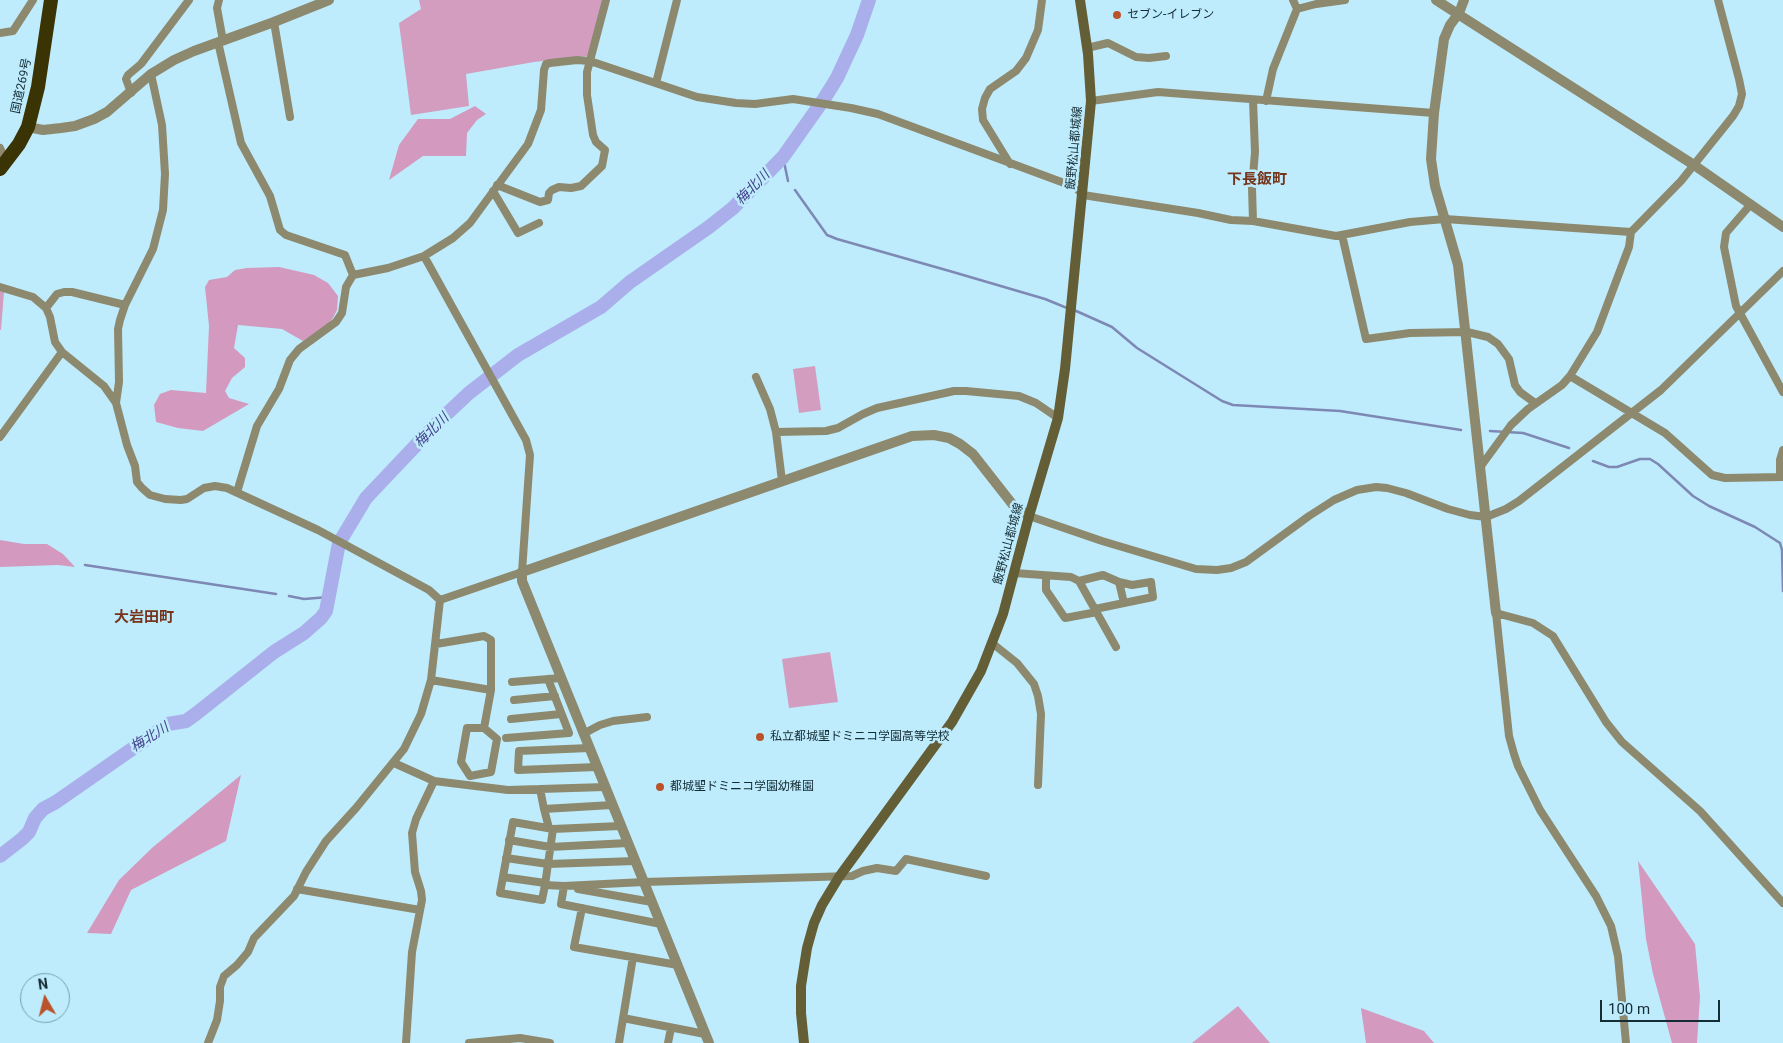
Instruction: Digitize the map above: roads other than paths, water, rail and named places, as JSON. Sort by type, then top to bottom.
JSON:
[{"type":"highway","name":"国道269号","points":[[3,165],[19,144],[28,127],[38,87],[51,0]]},
{"type":"main road","name":"飯野松山都城線","points":[[804,1043],[801,997],[807,948],[814,923],[822,905],[839,877],[952,722],[981,671],[1003,614],[1028,516],[1058,418],[1072,304],[1091,101],[1087,48],[1080,0]]},
{"type":"street","points":[[0,33],[13,31],[33,0]]},
{"type":"street","points":[[131,93],[126,79],[128,75],[140,64],[189,0]]},
{"type":"street","points":[[219,0],[217,8],[220,41],[241,143],[270,196],[280,230],[286,235],[346,256],[353,275]]},
{"type":"street","points":[[28,127],[42,130],[75,126],[107,112],[151,74],[174,60],[330,0]]},
{"type":"street","points":[[495,188],[544,202],[548,200],[549,193],[552,190],[581,186],[602,166],[606,150],[596,142],[593,135],[587,95],[587,72],[606,0]]},
{"type":"street","points":[[656,83],[677,0]]},
{"type":"street","points":[[1010,164],[983,120],[982,109],[990,89],[1016,71],[1026,58],[1038,30],[1042,0],[1049,0]]},
{"type":"street","points":[[1266,101],[1273,69],[1297,9],[1293,0]]},
{"type":"street","points":[[1297,9],[1345,0]]},
{"type":"street","points":[[1436,0],[1694,165],[1783,227]]},
{"type":"street","points":[[1464,0],[1444,39],[1434,113],[1431,159],[1435,186],[1458,264],[1467,332],[1509,736],[1520,771],[1540,810],[1596,896],[1611,926],[1618,956],[1626,1043]]},
{"type":"street","points":[[1481,466],[1511,425],[1535,403],[1562,385],[1570,376],[1597,332],[1629,246],[1630,232],[1681,181],[1739,106],[1742,94],[1718,0]]},
{"type":"street","points":[[274,22],[290,117]]},
{"type":"street","points":[[1087,48],[1108,43],[1136,57],[1166,56]]},
{"type":"street","points":[[237,492],[257,426],[278,389],[290,360],[299,348],[336,322],[342,313],[346,287],[353,275],[388,268],[424,256],[453,238],[470,223],[528,144],[543,102],[546,64],[577,60],[590,61],[697,97],[736,103],[755,104],[793,99],[878,114],[1075,187],[1083,195],[1231,220],[1253,221],[1336,236],[1410,222],[1444,219],[1630,232]]},
{"type":"street","points":[[116,403],[119,382],[118,329],[125,305],[153,249],[163,210],[164,150],[162,125],[151,74]]},
{"type":"street","points":[[1091,101],[1158,92],[1434,113]]},
{"type":"street","points":[[1253,100],[1255,152],[1252,188],[1253,221]]},
{"type":"street","points":[[0,148],[3,165]]},
{"type":"street","points":[[495,188],[518,234],[539,223]]},
{"type":"street","points":[[1751,204],[1726,234],[1724,247],[1736,306],[1783,392]]},
{"type":"street","points":[[1342,235],[1366,339],[1410,333],[1467,332],[1488,336],[1498,344],[1509,359],[1515,385],[1520,392],[1535,403]]},
{"type":"street","points":[[424,256],[529,448],[522,581],[707,1039]]},
{"type":"street","points":[[440,600],[912,436],[934,435],[948,438],[960,444],[973,454],[1013,505],[1028,516],[1102,541],[1196,569],[1218,570],[1232,568],[1246,562],[1309,516],[1334,500],[1357,490],[1376,487],[1387,488],[1448,509],[1486,517],[1520,501],[1661,390],[1783,271]]},
{"type":"street","points":[[0,287],[33,297],[46,308],[50,317],[55,342],[62,352],[104,386],[116,403],[138,482],[150,494],[165,499],[181,500],[204,488],[215,486],[227,488],[318,530],[429,590],[440,600]]},
{"type":"street","points":[[46,308],[57,294],[64,292],[72,292],[125,305]]},
{"type":"street","points":[[0,437],[62,352]]},
{"type":"street","points":[[1570,376],[1665,432],[1712,475],[1725,478],[1781,477],[1780,460],[1783,450]]},
{"type":"street","points":[[756,377],[770,409],[776,432],[782,481]]},
{"type":"street","points":[[776,432],[826,431],[838,428],[877,408],[966,390],[1020,396],[1036,403],[1058,418]]},
{"type":"street","points":[[1014,573],[1071,577],[1079,580],[1103,575],[1119,582],[1132,584],[1151,582],[1152,598],[1065,618],[1046,590],[1046,576]]},
{"type":"street","points":[[1079,580],[1116,647]]},
{"type":"street","points":[[1119,582],[1124,603]]},
{"type":"street","points":[[208,1043],[217,1020],[220,987],[224,976],[248,952],[254,938],[294,896],[326,841],[394,763],[415,728],[431,680],[440,600]]},
{"type":"street","points":[[1496,613],[1533,623],[1553,636],[1606,722],[1622,742],[1700,811],[1783,903]]},
{"type":"street","points":[[436,644],[484,636],[490,640],[491,690],[484,728]]},
{"type":"street","points":[[992,642],[1017,663],[1034,684],[1036,690],[1040,714],[1038,786]]},
{"type":"street","points":[[512,682],[561,678]]},
{"type":"street","points":[[506,738],[569,733],[548,679]]},
{"type":"street","points":[[431,680],[491,690]]},
{"type":"street","points":[[514,700],[555,696]]},
{"type":"street","points":[[511,719],[562,714]]},
{"type":"street","points":[[583,734],[613,721],[647,717]]},
{"type":"street","points":[[466,728],[484,728],[497,739],[491,772],[470,776],[461,762],[466,728]]},
{"type":"street","points":[[589,748],[519,751],[518,770],[597,767]]},
{"type":"street","points":[[394,763],[434,781],[508,790],[605,787]]},
{"type":"street","points":[[406,1043],[412,952],[422,900],[415,872],[412,833],[416,819],[434,781]]},
{"type":"street","points":[[540,789],[544,809],[551,828],[542,900],[500,893],[513,822],[551,828],[620,826]]},
{"type":"street","points":[[544,809],[612,805]]},
{"type":"street","points":[[510,840],[550,847],[628,843]]},
{"type":"street","points":[[506,858],[548,864],[635,862]]},
{"type":"street","points":[[564,886],[839,877],[852,876],[877,868],[896,871],[906,860],[986,876]]},
{"type":"street","points":[[503,877],[652,902]]},
{"type":"street","points":[[564,886],[561,904],[660,924]]},
{"type":"street","points":[[297,889],[420,910]]},
{"type":"street","points":[[582,908],[574,946],[678,966]]},
{"type":"street","points":[[619,1043],[633,957]]},
{"type":"street","points":[[623,1018],[671,1028],[707,1039]]},
{"type":"street","points":[[668,1043],[671,1028]]},
{"type":"street","points":[[468,1043],[520,1038],[550,1043]]},
{"type":"waterway","name":"梅北川","points":[[0,856],[29,832],[35,818],[43,809],[56,802],[168,724],[186,721],[274,652],[304,633],[321,618],[326,611],[339,543],[366,498],[437,423],[469,393],[518,355],[601,307],[630,282],[733,208],[783,157],[824,99],[837,78],[857,35],[869,0]]},
{"type":"waterway","points":[[783,157],[788,181]]},
{"type":"waterway","points":[[795,190],[827,235],[1045,299],[1067,308]]},
{"type":"waterway","points":[[1074,310],[1112,327],[1137,348],[1222,401],[1233,405],[1340,411],[1461,430]]},
{"type":"waterway","points":[[1490,431],[1523,433],[1569,448]]},
{"type":"waterway","points":[[1593,461],[1609,467],[1617,467],[1640,459],[1650,459],[1693,496],[1709,506],[1755,527],[1780,543],[1782,550],[1783,591]]},
{"type":"waterway","points":[[85,565],[276,594]]},
{"type":"waterway","points":[[289,596],[304,599],[329,597]]},
{"type":"place","name":"セブン-イレブン","points":[[1117,15]]},
{"type":"place","name":"私立都城聖ドミニコ学園高等学校","points":[[760,737]]},
{"type":"place","name":"都城聖ドミニコ学園幼稚園","points":[[660,787]]},
{"type":"district","name":"下長飯町","points":[[1257,180]]},
{"type":"district","name":"大岩田町","points":[[144,618]]}]
